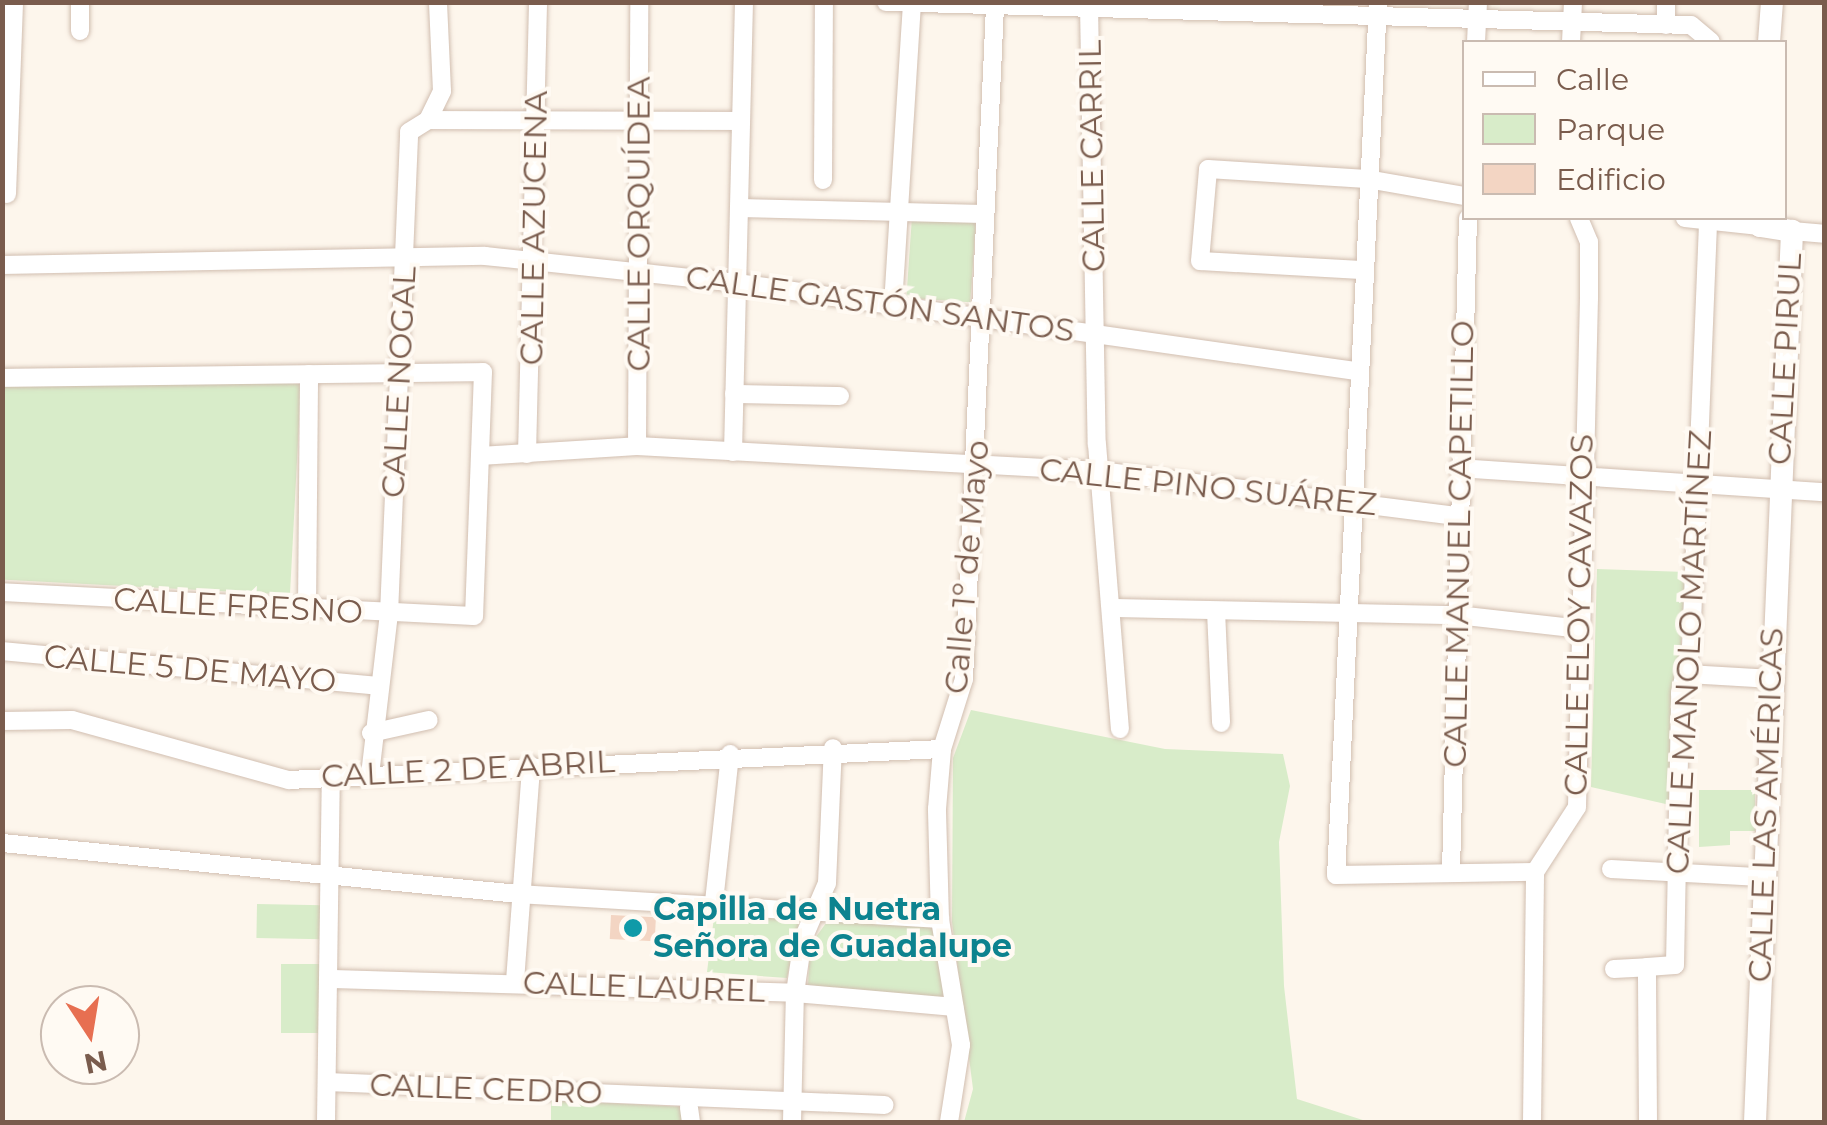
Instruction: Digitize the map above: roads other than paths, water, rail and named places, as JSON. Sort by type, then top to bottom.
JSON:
[{"type":"street","points":[[80,2],[80,31]]},
{"type":"street","name":"CALLE NOGAL","points":[[370,775],[371,732],[389,614],[409,132],[428,120],[442,92],[438,2]]},
{"type":"street","name":"CALLE AZUCENA","points":[[528,454],[538,2]]},
{"type":"street","name":"CALLE ORQUÍDEA","points":[[638,446],[640,2]]},
{"type":"street","points":[[733,452],[744,2]]},
{"type":"street","points":[[823,180],[824,2]]},
{"type":"street","points":[[886,2],[1478,12],[1571,33],[1666,24],[1708,36]]},
{"type":"street","points":[[1571,33],[1573,2]]},
{"type":"street","points":[[1666,2],[1666,24]]},
{"type":"street","points":[[1768,40],[1772,2]]},
{"type":"street","points":[[893,305],[912,4]]},
{"type":"street","name":"Calle 1º de Mayo","points":[[949,1122],[961,1076],[940,919],[942,748],[964,680],[979,465],[984,214],[994,6]]},
{"type":"street","name":"CALLE CARRIL","points":[[1089,8],[1100,471],[1115,608],[1120,729]]},
{"type":"street","points":[[7,194],[10,11]]},
{"type":"street","points":[[1378,11],[1355,371],[1336,875],[1535,872],[1532,1122]]},
{"type":"street","points":[[1476,40],[1478,12]]},
{"type":"street","points":[[428,120],[741,121]]},
{"type":"street","points":[[1361,270],[1200,262],[1208,169],[1367,179],[1462,196]]},
{"type":"street","points":[[739,208],[984,214]]},
{"type":"street","name":"CALLE MANUEL CAPETILLO","points":[[1451,871],[1456,516],[1468,220]]},
{"type":"street","name":"CALLE ELOY CAVAZOS","points":[[1535,872],[1578,808],[1581,478],[1589,260],[1580,220]]},
{"type":"street","name":"CALLE MANOLO MARTÍNEZ","points":[[1647,967],[1674,964],[1680,692],[1688,674],[1700,482],[1708,220]]},
{"type":"street","points":[[1734,220],[1824,234]]},
{"type":"street","name":"CALLE PIRUL","points":[[1778,488],[1792,230]]},
{"type":"street","name":"CALLE GASTÓN SANTOS","points":[[2,265],[404,257],[534,261],[737,283],[1355,371]]},
{"type":"street","points":[[2,378],[482,372],[480,456]]},
{"type":"street","points":[[307,610],[309,374]]},
{"type":"street","points":[[734,394],[840,396]]},
{"type":"street","name":"CALLE PINO SUÁREZ","points":[[480,456],[638,446],[1100,471],[1456,516]]},
{"type":"street","name":"CALLE FRESNO","points":[[2,592],[474,616],[480,456]]},
{"type":"street","points":[[1458,468],[1824,492]]},
{"type":"street","name":"CALLE LAS AMÉRICAS","points":[[1755,1122],[1778,488]]},
{"type":"street","points":[[1115,608],[1456,615],[1580,629]]},
{"type":"street","points":[[1216,611],[1220,722]]},
{"type":"street","name":"CALLE 5 DE MAYO","points":[[2,651],[377,686]]},
{"type":"street","points":[[1688,674],[1772,679]]},
{"type":"street","name":"CALLE 2 DE ABRIL","points":[[2,722],[72,720],[249,774],[370,775],[833,748],[942,748]]},
{"type":"street","points":[[371,732],[429,720]]},
{"type":"street","points":[[792,1122],[795,992],[804,938],[819,907],[833,748]]},
{"type":"street","points":[[714,902],[730,754]]},
{"type":"street","points":[[515,981],[518,894],[531,766]]},
{"type":"street","points":[[326,1122],[335,877],[331,776]]},
{"type":"street","points":[[2,843],[518,894],[819,907],[940,919]]},
{"type":"street","points":[[1612,869],[1761,877]]},
{"type":"street","points":[[1614,969],[1647,967],[1648,1122]]},
{"type":"street","name":"CALLE LAUREL","points":[[333,979],[515,981],[795,992],[954,1007]]},
{"type":"street","name":"CALLE CEDRO","points":[[327,1082],[885,1105]]},
{"type":"place","name":"Capilla de Nuetra Señora de Guadalupe","points":[[633,928]]}]
